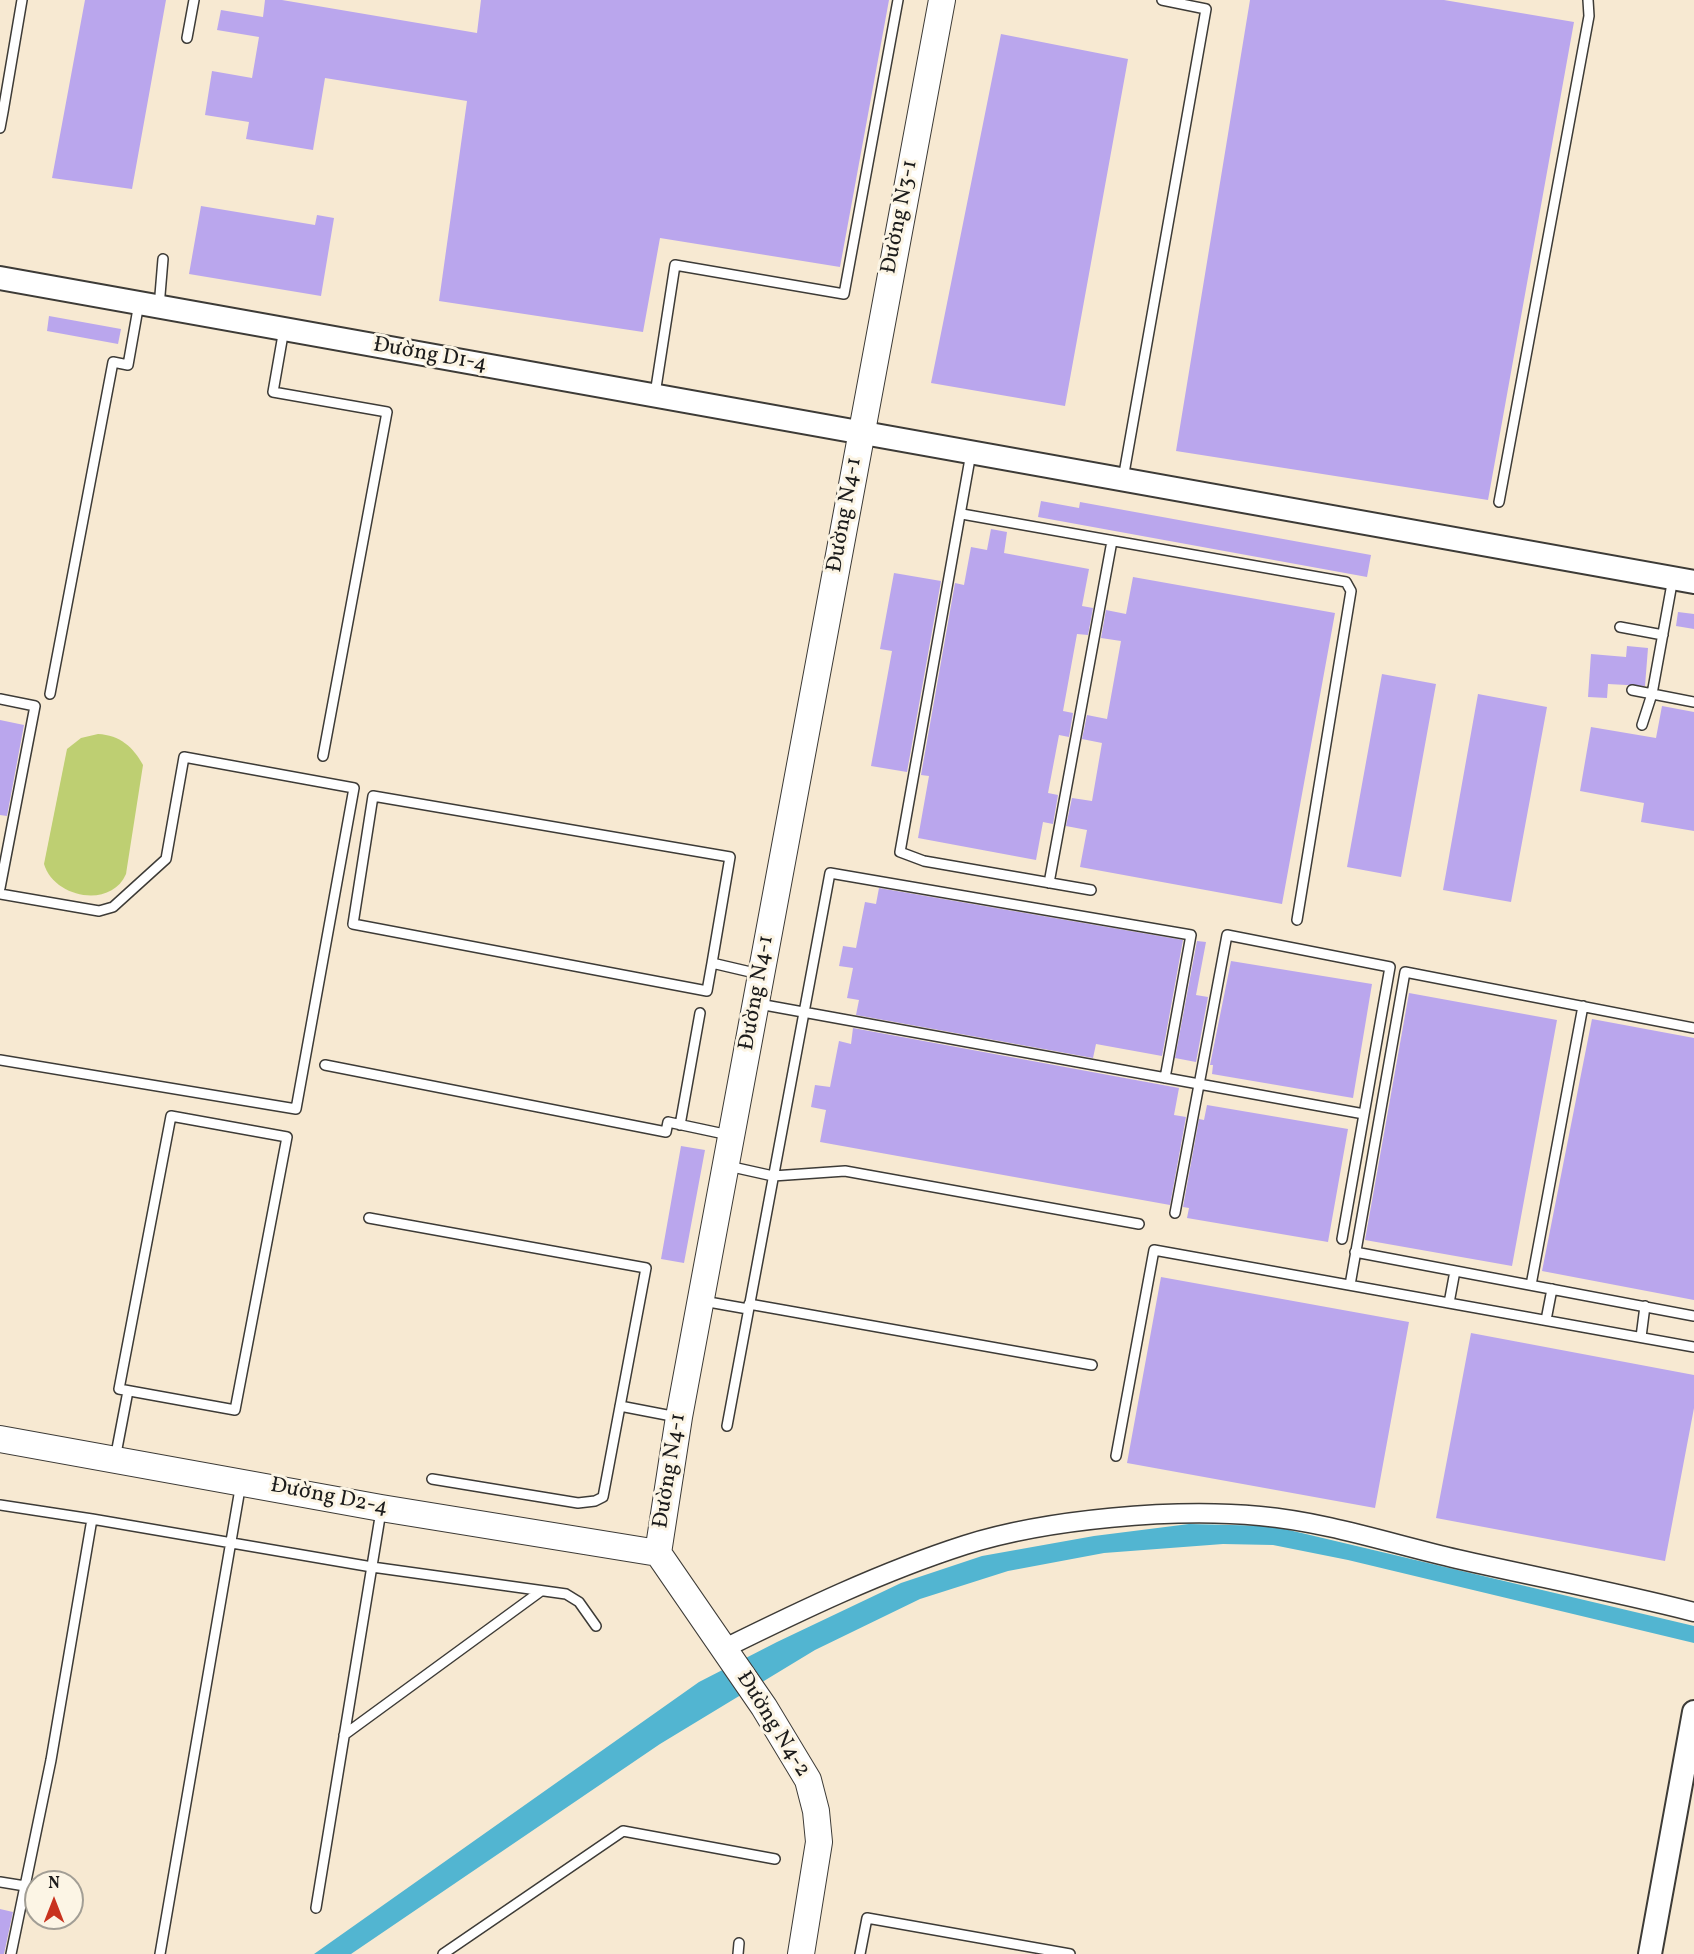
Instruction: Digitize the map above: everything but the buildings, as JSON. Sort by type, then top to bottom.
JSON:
[{"type":"main road","name":"Đường N3-1","points":[[861,433],[942,0]]},
{"type":"main road","name":"Đường N4-1","points":[[658,1553],[679,1417],[861,433]]},
{"type":"main road","name":"Đường D2-4","points":[[0,1439],[381,1508],[658,1553]]},
{"type":"main road","name":"Đường N4-2","points":[[658,1553],[764,1707],[805,1773],[816,1811],[819,1842],[801,1954]]},
{"type":"street","name":"Đường D1-4","points":[[0,278],[1683,580]]},
{"type":"street","points":[[723,1649],[840,1593],[965,1545],[1025,1531],[1105,1520],[1176,1514],[1260,1516],[1336,1528],[1434,1554],[1694,1612]]},
{"type":"street","points":[[1650,1954],[1694,1712]]},
{"type":"lane","points":[[0,128],[22,0]]},
{"type":"lane","points":[[187,38],[194,0]]},
{"type":"lane","points":[[655,396],[675,265],[844,294],[898,0]]},
{"type":"lane","points":[[1123,481],[1206,9],[1162,0]]},
{"type":"lane","points":[[1499,502],[1589,16],[1588,0]]},
{"type":"lane","points":[[50,694],[113,362],[128,365],[163,259]]},
{"type":"lane","points":[[284,329],[273,392],[387,412],[323,756]]},
{"type":"lane","points":[[971,453],[962,514],[939,627],[900,852],[924,861],[1091,890]]},
{"type":"lane","points":[[962,514],[1346,582],[1350,591],[1297,921]]},
{"type":"lane","points":[[1049,882],[1112,541]]},
{"type":"lane","points":[[1642,725],[1652,694],[1663,635],[1683,580]]},
{"type":"lane","points":[[1620,627],[1663,635]]},
{"type":"lane","points":[[1632,690],[1694,702]]},
{"type":"lane","points":[[0,699],[35,706],[0,888]]},
{"type":"lane","points":[[0,894],[99,911],[113,907],[166,859],[184,757],[354,788],[296,1109],[0,1060]]},
{"type":"lane","points":[[373,796],[730,856],[712,963],[707,991],[353,924],[373,796]]},
{"type":"lane","points":[[727,1426],[830,873],[1191,934],[1165,1078]]},
{"type":"lane","points":[[1175,1213],[1227,935],[1390,967],[1342,1239]]},
{"type":"lane","points":[[712,963],[761,974]]},
{"type":"lane","points":[[1350,1285],[1405,972],[1694,1028]]},
{"type":"lane","points":[[756,1004],[1364,1114]]},
{"type":"lane","points":[[1531,1285],[1583,1006]]},
{"type":"lane","points":[[680,1125],[700,1013]]},
{"type":"lane","points":[[326,1065],[666,1132],[668,1122],[732,1135]]},
{"type":"lane","points":[[171,1116],[286,1137],[235,1410],[128,1391],[119,1389],[171,1116]]},
{"type":"lane","points":[[726,1166],[773,1176],[845,1171],[1139,1224]]},
{"type":"lane","points":[[369,1218],[646,1268],[604,1493],[595,1501],[578,1503],[432,1479]]},
{"type":"lane","points":[[1116,1456],[1154,1250],[1694,1347]]},
{"type":"lane","points":[[1355,1252],[1694,1316]]},
{"type":"lane","points":[[1449,1303],[1455,1270]]},
{"type":"lane","points":[[1546,1320],[1552,1289]]},
{"type":"lane","points":[[701,1301],[749,1306],[1092,1365]]},
{"type":"lane","points":[[1641,1337],[1646,1306]]},
{"type":"lane","points":[[115,1459],[128,1391]]},
{"type":"lane","points":[[620,1406],[679,1417]]},
{"type":"lane","points":[[160,1954],[242,1481]]},
{"type":"lane","points":[[0,1505],[372,1567],[541,1591],[574,1598],[596,1626]]},
{"type":"lane","points":[[316,1908],[381,1508]]},
{"type":"lane","points":[[28,1870],[51,1760],[92,1519]]},
{"type":"lane","points":[[344,1735],[541,1591]]},
{"type":"lane","points":[[443,1954],[622,1831],[775,1859]]},
{"type":"lane","points":[[0,1882],[24,1886]]},
{"type":"lane","points":[[11,1954],[24,1891]]},
{"type":"lane","points":[[860,1954],[867,1918],[1071,1954]]},
{"type":"lane","points":[[738,1954],[739,1943]]},
{"type":"green space","points":[[98,734],[113,737],[125,743],[143,765],[126,874],[119,885],[108,892],[83,895],[59,885],[50,876],[44,864],[67,749],[81,738]]},
{"type":"water","points":[[1189,1524],[1272,1526],[1694,1626],[1694,1643],[1348,1560],[1273,1545],[1223,1544],[1104,1553],[1008,1571],[920,1599],[815,1650],[660,1744],[351,1954],[314,1954],[699,1682],[777,1642],[901,1583],[982,1556],[1094,1536]]}]
